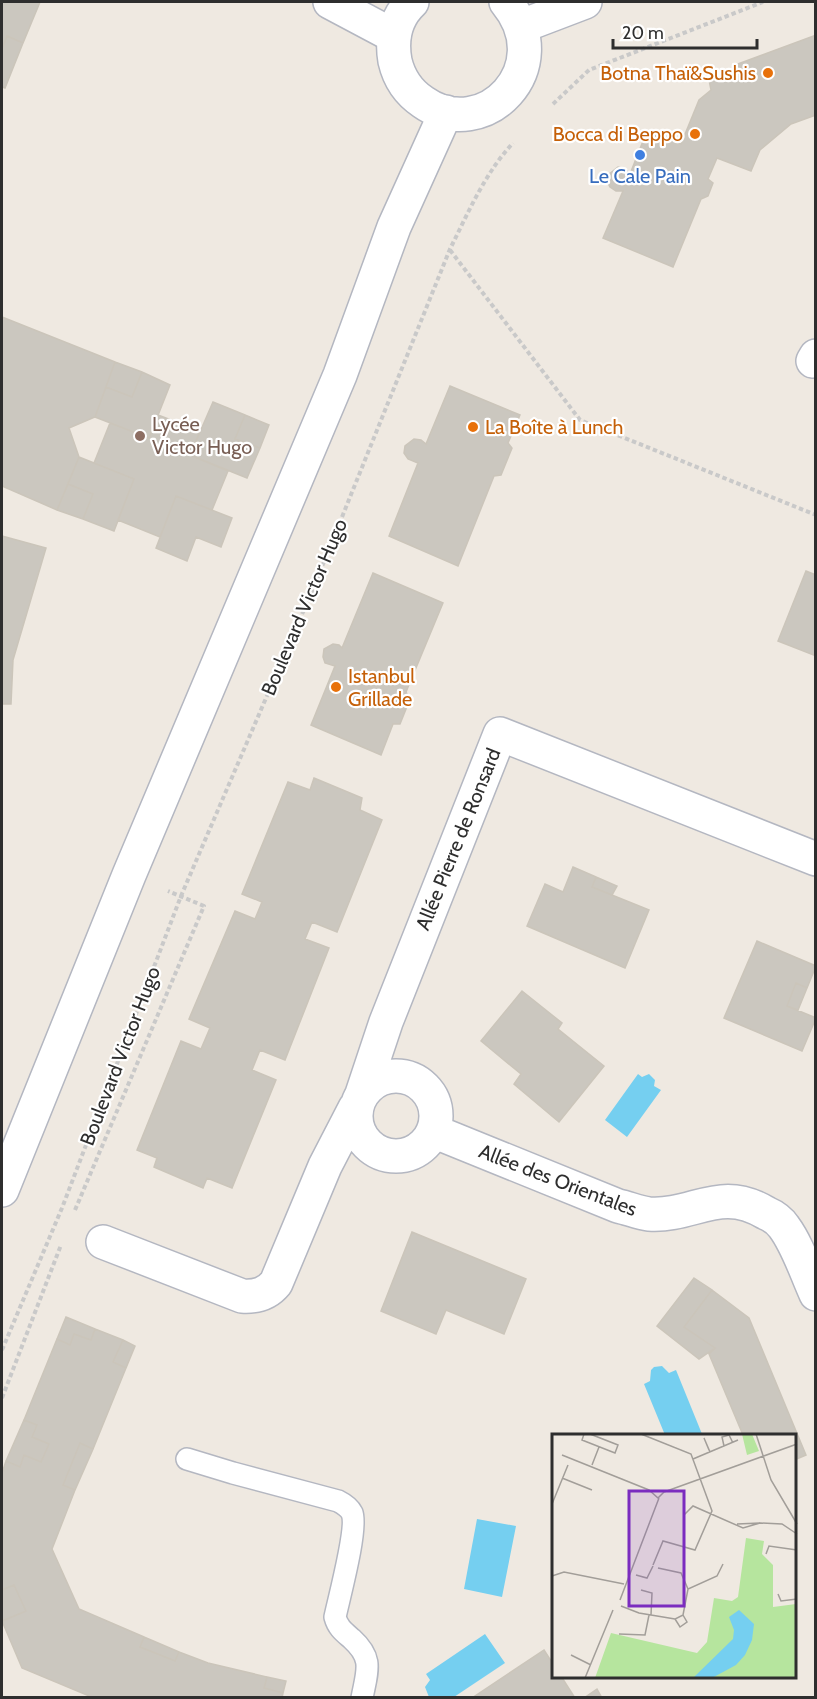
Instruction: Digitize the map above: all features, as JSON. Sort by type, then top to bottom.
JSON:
[{"type":"street","points":[[330,2],[394,36]]},
{"type":"street","points":[[412,2],[398,20],[394,36],[393,52],[397,69],[404,84],[415,97],[429,107],[458,114],[484,109],[506,95],[520,75],[524,63],[525,38],[514,14],[585,2]]},
{"type":"street","points":[[2,1190],[129,875],[340,375],[394,227],[446,112]]},
{"type":"street","name":"Allée Pierre de Ronsard","points":[[103,1242],[242,1296],[253,1297],[271,1290],[325,1166],[359,1101],[386,1022],[500,734],[816,859]]},
{"type":"street","points":[[387,1076],[404,1076],[418,1082],[429,1094],[436,1108],[436,1124],[430,1138],[418,1150],[404,1156],[388,1156],[373,1150],[362,1138],[356,1124],[359,1101],[373,1082],[387,1076]]},
{"type":"street","name":"Allée des Orientales","points":[[433,1131],[618,1206],[650,1214],[666,1213],[724,1200],[760,1209],[783,1224],[816,1294]]},
{"type":"lane","points":[[187,1459],[338,1501],[347,1506],[352,1513],[353,1529],[334,1617],[338,1625],[366,1654],[368,1663],[362,1698]]},
{"type":"path","points":[[550,106],[589,70],[763,2]]},
{"type":"path","name":"Boulevard Victor Hugo","points":[[2,1350],[62,1208],[181,896],[315,584],[450,249],[499,159],[520,136]]},
{"type":"path","points":[[450,249],[580,420],[816,515]]},
{"type":"water","points":[[638,1074],[642,1077],[649,1074],[655,1080],[654,1086],[661,1090],[627,1137],[605,1120]]},
{"type":"water","points":[[662,1366],[669,1373],[676,1370],[702,1434],[665,1434],[644,1384],[650,1381],[651,1370]]},
{"type":"water","points":[[477,1519],[516,1526],[502,1597],[464,1589]]},
{"type":"water","points":[[485,1634],[505,1663],[454,1697],[429,1697],[425,1687],[430,1680],[426,1674]]},
{"type":"building","points":[[2,2],[40,2],[23,43],[7,36],[2,49]]},
{"type":"building","points":[[816,35],[816,115],[791,124],[760,150],[751,171],[717,158],[708,179],[713,183],[708,196],[701,199],[673,267],[603,238],[623,191],[616,191],[610,187],[607,181],[608,175],[618,167],[630,174],[647,131],[681,144],[699,100],[711,90],[709,80],[712,75],[716,72],[726,75],[738,64]]},
{"type":"building","points":[[7,36],[23,43],[5,88],[2,87],[2,49]]},
{"type":"building","points":[[2,317],[115,362],[95,417],[69,428],[79,457],[57,510],[2,486]]},
{"type":"building","points":[[115,362],[142,372],[132,397],[106,387]]},
{"type":"building","points":[[142,372],[170,385],[149,438],[95,417],[106,387],[132,397]]},
{"type":"building","points":[[450,386],[520,415],[508,443],[512,448],[501,475],[494,476],[458,566],[389,536],[418,463],[408,459],[404,453],[405,446],[414,439],[426,444]]},
{"type":"building","points":[[213,402],[245,415],[235,439],[260,448],[247,478],[190,455]]},
{"type":"building","points":[[158,415],[200,431],[190,455],[228,471],[212,510],[176,496],[160,537],[118,520],[134,479],[94,463],[110,423],[149,438]]},
{"type":"building","points":[[245,415],[269,425],[260,448],[235,439]]},
{"type":"building","points":[[79,457],[134,479],[114,531],[83,519],[93,494],[68,484]]},
{"type":"building","points":[[68,484],[93,494],[83,519],[57,510]]},
{"type":"building","points":[[176,496],[232,518],[221,547],[196,537],[187,561],[156,548]]},
{"type":"building","points":[[2,536],[46,548],[13,660],[11,704],[2,704]]},
{"type":"building","points":[[806,571],[816,575],[816,656],[778,641]]},
{"type":"building","points":[[373,573],[443,603],[406,692],[410,699],[400,724],[393,724],[381,755],[311,725],[335,666],[325,663],[324,649],[333,644],[342,648]]},
{"type":"building","points":[[314,778],[362,798],[360,810],[382,820],[337,932],[312,922],[305,939],[329,948],[285,1060],[260,1050],[252,1070],[276,1080],[232,1188],[207,1178],[203,1188],[154,1167],[157,1158],[137,1150],[181,1041],[201,1049],[210,1028],[189,1019],[235,911],[255,919],[262,902],[242,894],[288,782],[310,790]]},
{"type":"building","points":[[573,867],[596,877],[592,887],[649,910],[625,968],[527,926],[545,884],[563,892]]},
{"type":"building","points":[[596,877],[617,886],[612,895],[592,887]]},
{"type":"building","points":[[757,941],[816,966],[807,988],[796,983],[787,1006],[816,1018],[802,1051],[724,1018]]},
{"type":"building","points":[[796,983],[807,988],[798,1010],[787,1006]]},
{"type":"building","points":[[522,991],[562,1023],[558,1029],[604,1066],[559,1122],[514,1084],[521,1074],[481,1041]]},
{"type":"building","points":[[412,1232],[526,1279],[504,1334],[446,1310],[436,1334],[381,1311]]},
{"type":"building","points":[[694,1278],[712,1290],[684,1327],[715,1348],[699,1359],[657,1326]]},
{"type":"building","points":[[712,1290],[749,1318],[806,1455],[796,1459],[796,1434],[743,1434],[709,1354],[715,1348],[684,1327]]},
{"type":"building","points":[[66,1317],[95,1329],[91,1340],[74,1334],[70,1345],[57,1339]]},
{"type":"building","points":[[95,1329],[123,1340],[113,1362],[126,1368],[93,1449],[80,1443],[63,1485],[75,1490],[52,1549],[79,1609],[144,1637],[140,1647],[175,1661],[179,1652],[208,1663],[267,1677],[264,1688],[283,1693],[282,1698],[94,1698],[22,1668],[2,1621],[26,1611],[14,1585],[2,1590],[2,1473],[6,1461],[20,1467],[24,1455],[41,1462],[49,1444],[32,1437],[37,1425],[24,1420],[57,1339],[70,1345],[74,1334],[91,1340]]},
{"type":"building","points":[[123,1340],[135,1346],[126,1368],[113,1362]]},
{"type":"building","points":[[24,1420],[37,1425],[32,1437],[49,1444],[41,1462],[24,1455],[20,1467],[6,1461]]},
{"type":"building","points":[[80,1443],[93,1449],[75,1490],[63,1485]]},
{"type":"building","points":[[14,1585],[26,1611],[2,1621],[2,1590]]},
{"type":"building","points":[[144,1637],[179,1652],[175,1661],[140,1647]]},
{"type":"building","points":[[544,1650],[552,1662],[552,1678],[562,1678],[575,1698],[472,1698]]},
{"type":"building","points":[[267,1677],[286,1681],[283,1693],[264,1688]]},
{"type":"building","points":[[597,1689],[602,1698],[584,1698]]},
{"type":"place","name":"Botna Thaï&Sushis","points":[[768,73]]},
{"type":"place","name":"Bocca di Beppo","points":[[695,134]]},
{"type":"place","name":"Le Cale Pain","points":[[640,155]]},
{"type":"place","name":"La Boîte à Lunch","points":[[473,427]]},
{"type":"place","name":"Lycée Victor Hugo","points":[[140,436]]},
{"type":"place","name":"Istanbul Grillade","points":[[336,687]]}]
